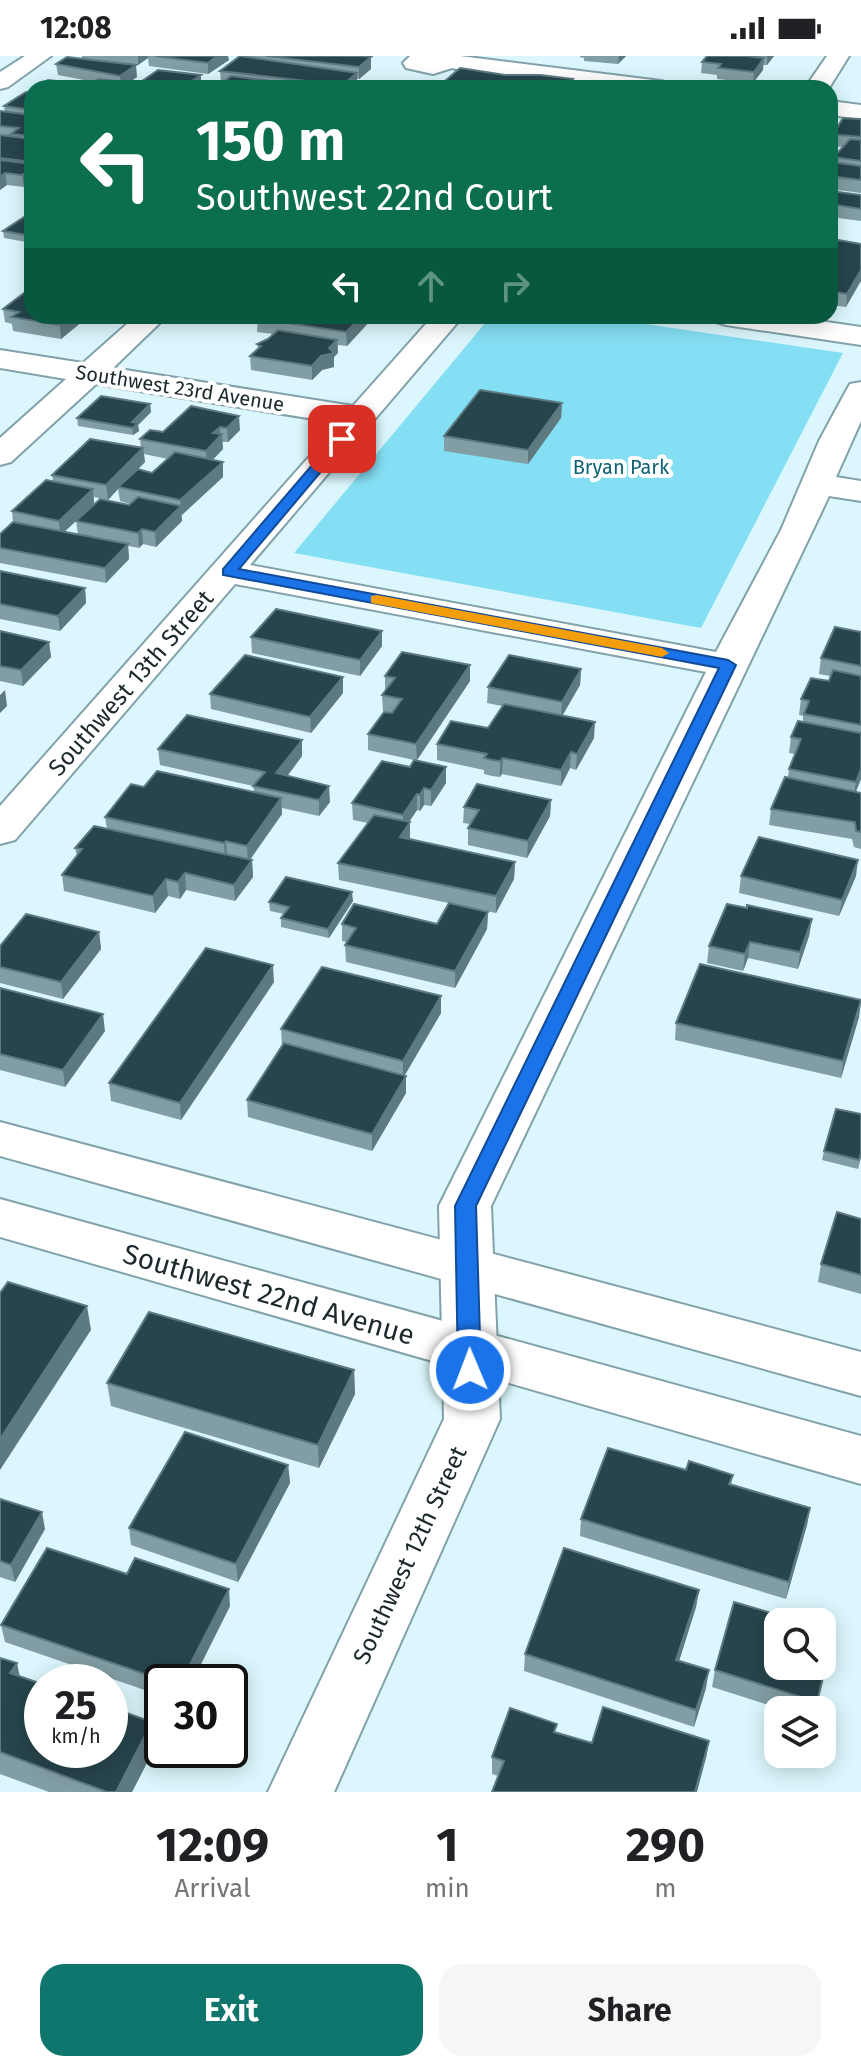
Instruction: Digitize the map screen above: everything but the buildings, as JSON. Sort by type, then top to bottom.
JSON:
[{"type":"street","points":[[0,82],[40,56]]},
{"type":"street","points":[[822,80],[838,56]]},
{"type":"street","points":[[426,63],[586,80]]},
{"type":"street","points":[[838,109],[861,112]]},
{"type":"street","points":[[0,455],[144,324]]},
{"type":"street","name":"Southwest 13th Street","points":[[0,831],[229,572],[442,324]]},
{"type":"street","points":[[780,324],[861,336]]},
{"type":"street","name":"Southwest 23rd Avenue","points":[[0,359],[361,417]]},
{"type":"street","name":"Southwest 12th Street","points":[[301,1792],[472,1419],[465,1206],[728,665],[798,530],[861,391]]},
{"type":"street","points":[[817,484],[861,491]]},
{"type":"street","points":[[229,572],[728,665]]},
{"type":"street","points":[[0,1139],[861,1374]]},
{"type":"street","name":"Southwest 22nd Avenue","points":[[0,1218],[861,1460]]},
{"type":"green space","name":"Bryan Park","points":[[484,324],[645,324],[843,353],[701,628],[294,553]]},
{"type":"slow traffic","points":[[377,599],[662,653]]},
{"type":"route","points":[[342,439],[229,572],[728,665],[465,1206],[470,1370]]}]
